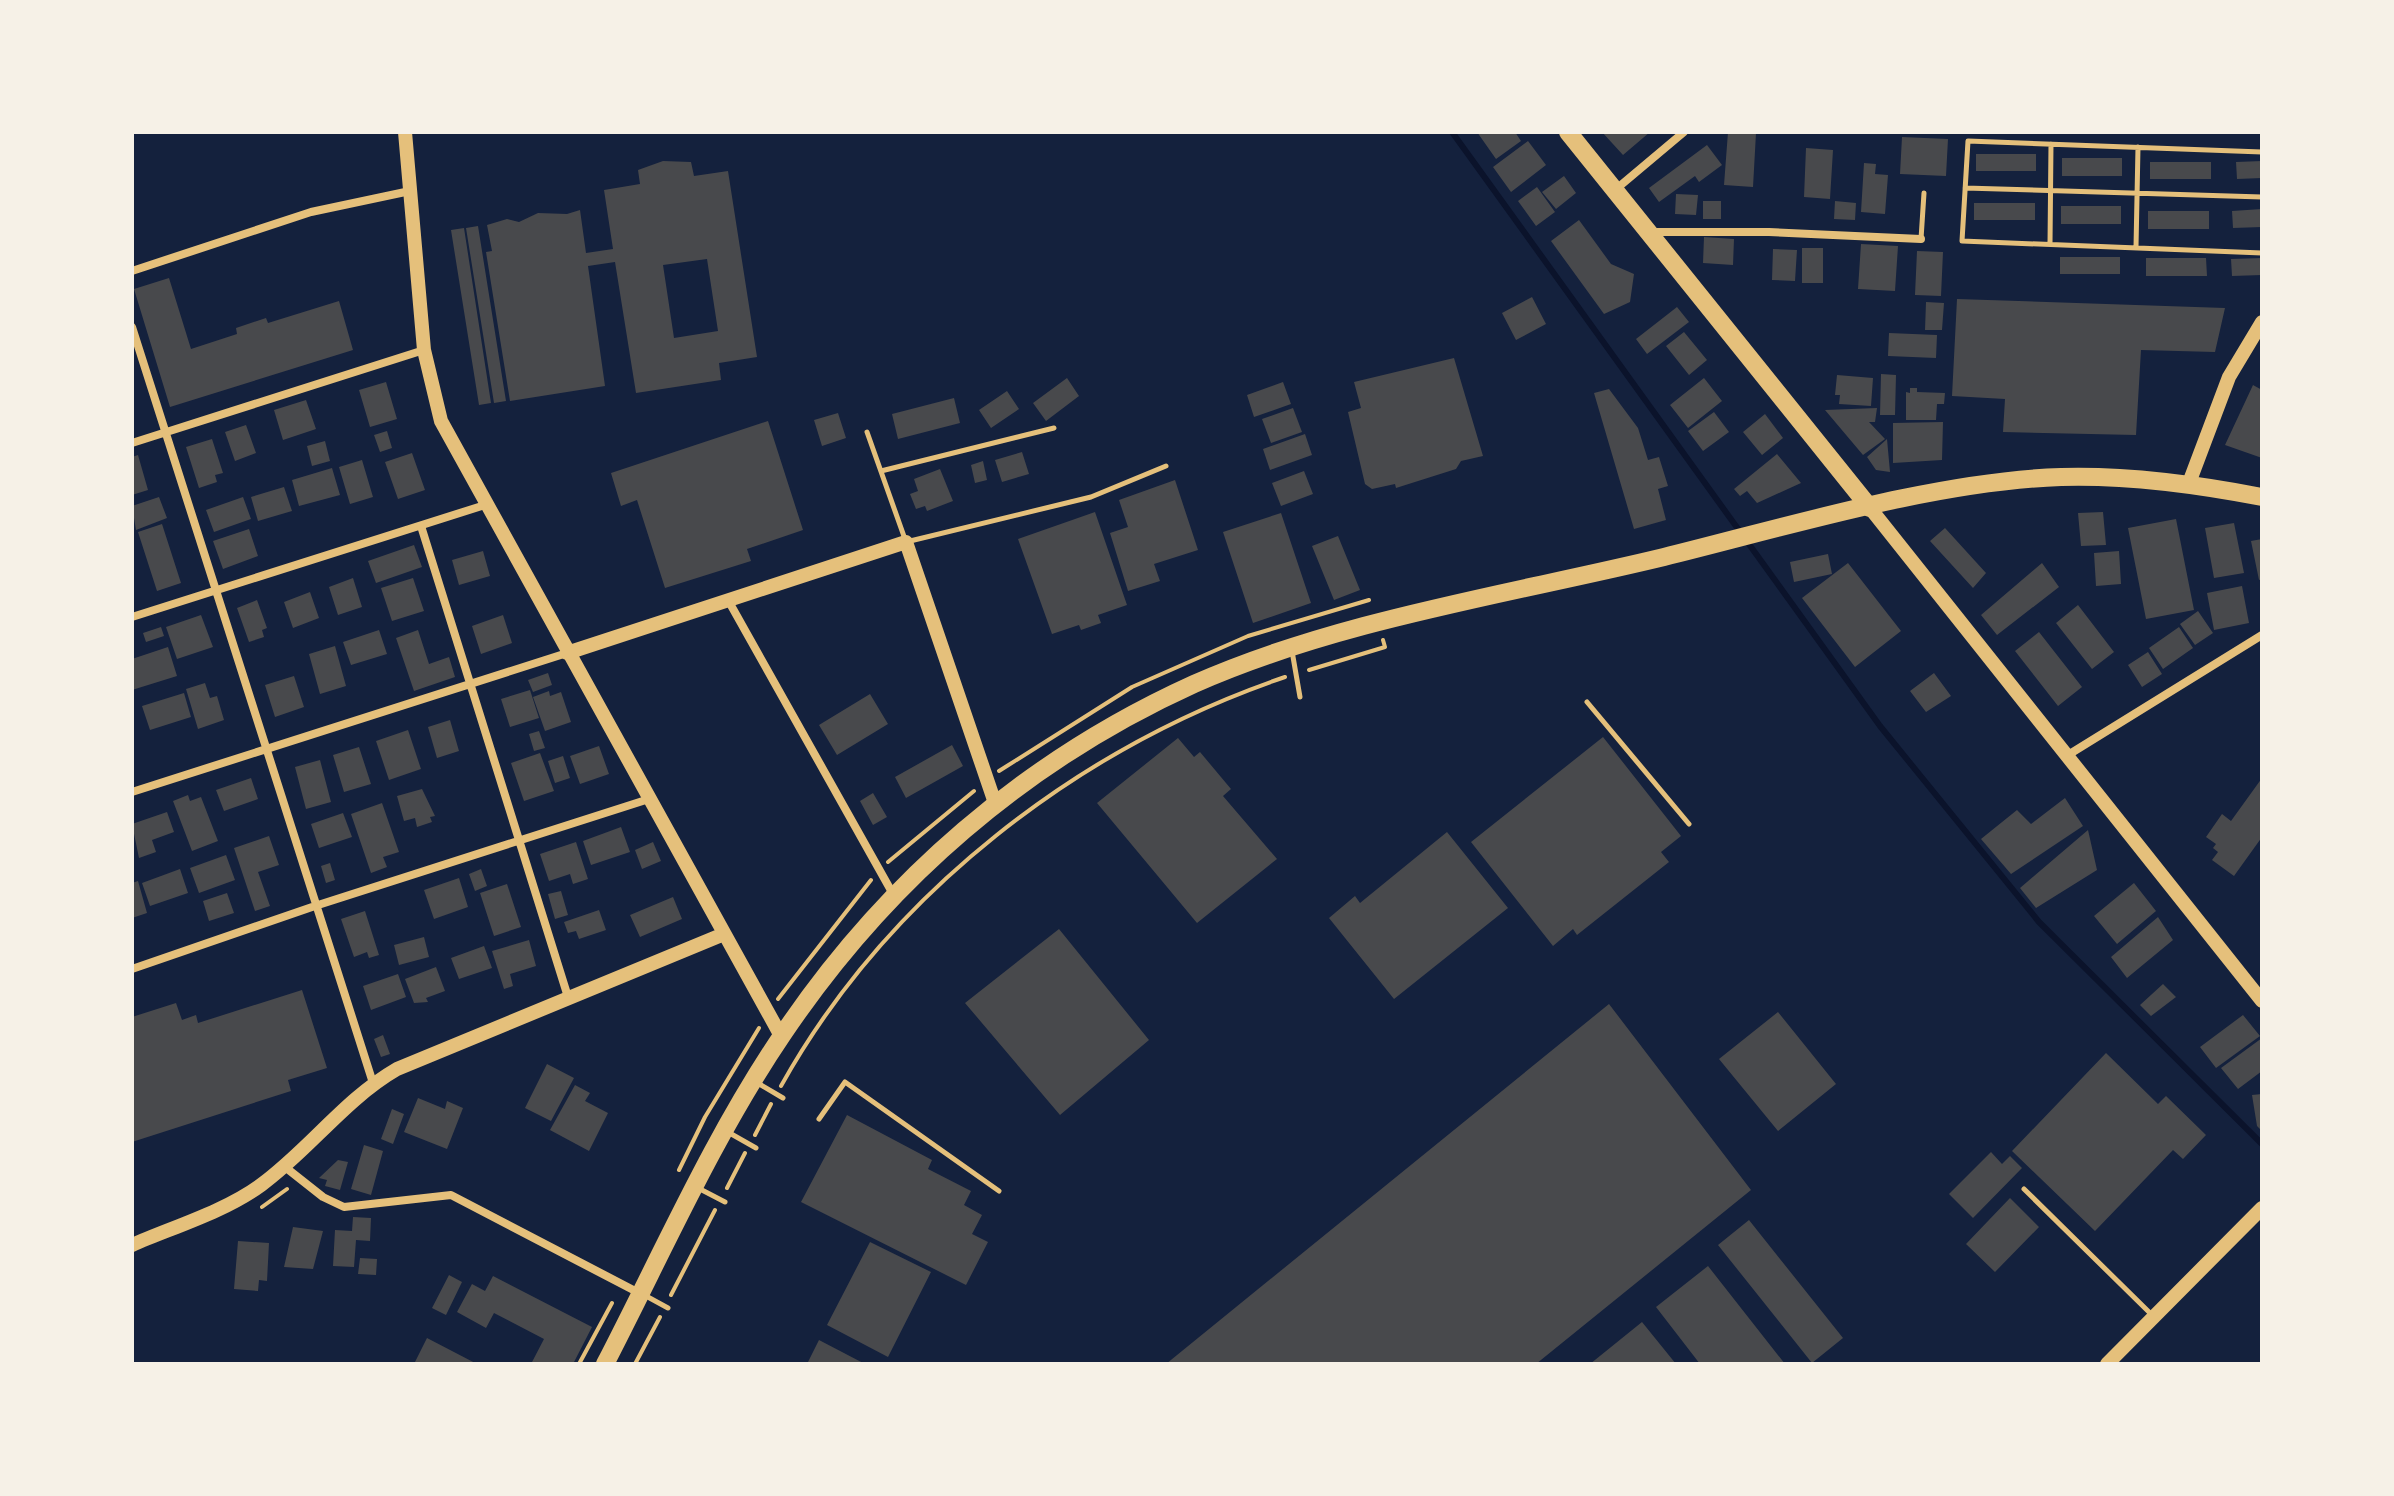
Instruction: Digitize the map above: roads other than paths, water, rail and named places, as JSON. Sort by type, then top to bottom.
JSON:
[{"type":"main road","points":[[1568,132],[1870,508]]},
{"type":"main road","points":[[605,1364],[726,1131],[781,1036],[847,945],[893,894],[995,803],[1049,765],[1142,711],[1195,684],[1378,623],[1870,508],[1986,484],[2057,477],[2189,483],[2262,497]]},
{"type":"street","points":[[405,132],[424,350],[441,421],[781,1036]]},
{"type":"street","points":[[1614,190],[1684,132]]},
{"type":"street","points":[[132,271],[311,212],[410,191]]},
{"type":"street","points":[[1647,232],[1769,232],[1921,239]]},
{"type":"street","points":[[2189,483],[2229,377],[2262,322]]},
{"type":"street","points":[[132,327],[373,1083]]},
{"type":"street","points":[[132,443],[424,350]]},
{"type":"street","points":[[132,617],[485,505]]},
{"type":"street","points":[[1870,508],[2262,1001]]},
{"type":"street","points":[[421,526],[568,997]]},
{"type":"street","points":[[132,792],[906,542],[995,803]]},
{"type":"street","points":[[728,600],[893,894]]},
{"type":"street","points":[[2068,755],[2262,635]]},
{"type":"street","points":[[132,969],[315,906],[649,799]]},
{"type":"street","points":[[132,1245],[257,1188],[285,1167],[373,1083],[447,1046],[724,934]]},
{"type":"street","points":[[285,1167],[323,1197],[344,1207],[451,1195],[641,1294]]},
{"type":"street","points":[[2107,1364],[2262,1208]]},
{"type":"lane","points":[[2262,152],[1968,141],[1962,241],[2262,253]]},
{"type":"lane","points":[[2050,244],[2051,144]]},
{"type":"lane","points":[[2136,247],[2138,147]]},
{"type":"lane","points":[[1965,188],[2262,197]]},
{"type":"lane","points":[[1921,239],[1924,193]]},
{"type":"lane","points":[[881,471],[1054,428]]},
{"type":"lane","points":[[867,432],[906,542],[1091,497],[1166,466]]},
{"type":"lane","points":[[1291,650],[1300,697]]},
{"type":"lane","points":[[1587,702],[1689,824]]},
{"type":"lane","points":[[755,1082],[783,1098]]},
{"type":"lane","points":[[819,1119],[845,1082],[999,1191]]},
{"type":"lane","points":[[726,1131],[753,1146]]},
{"type":"lane","points":[[697,1187],[723,1201]]},
{"type":"lane","points":[[2024,1189],[2154,1317]]},
{"type":"lane","points":[[641,1294],[667,1307]]},
{"type":"waterway","points":[[1452,132],[1880,726],[2039,922],[2262,1144]]}]
